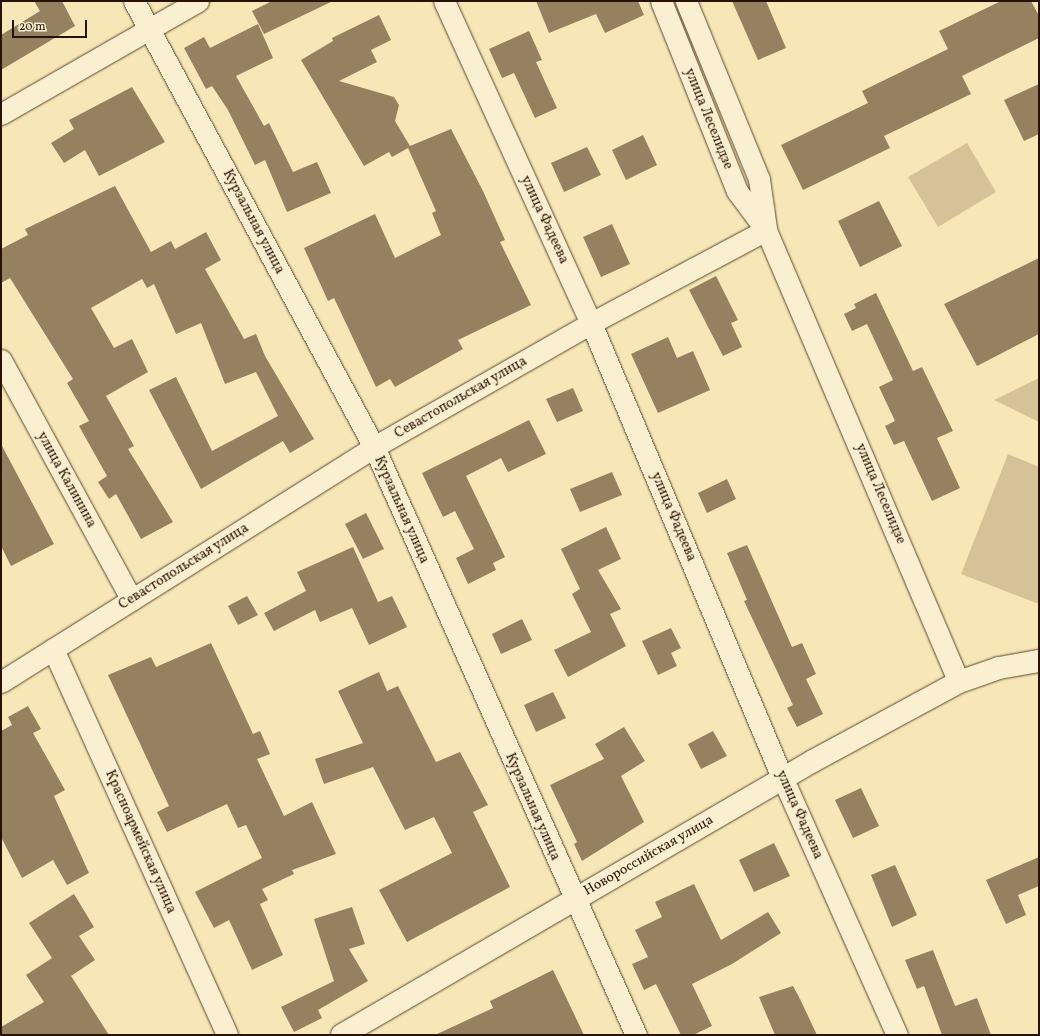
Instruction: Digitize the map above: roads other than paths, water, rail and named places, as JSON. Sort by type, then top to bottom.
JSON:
[{"type":"street","name":"Курзальная улица","points":[[134,1],[374,447],[572,899],[636,1035]]},
{"type":"street","points":[[1,114],[148,28],[198,1]]},
{"type":"street","name":"улица Фадеева","points":[[444,1],[591,323],[783,779],[897,1035]]},
{"type":"street","name":"улица Леселидзе","points":[[661,1],[737,191],[766,230],[959,682]]},
{"type":"street","name":"улица Леселидзе","points":[[686,1],[759,179],[766,230]]},
{"type":"street","name":"Севастопольская улица","points":[[1,682],[374,447],[591,323],[766,230]]},
{"type":"street","name":"улица Калинина","points":[[1,360],[132,600]]},
{"type":"street","name":"Красноармейская улица","points":[[54,649],[227,1035]]},
{"type":"street","points":[[959,682],[1039,661]]},
{"type":"street","name":"Новороссийская улица","points":[[342,1035],[572,899],[783,779],[959,682]]}]
